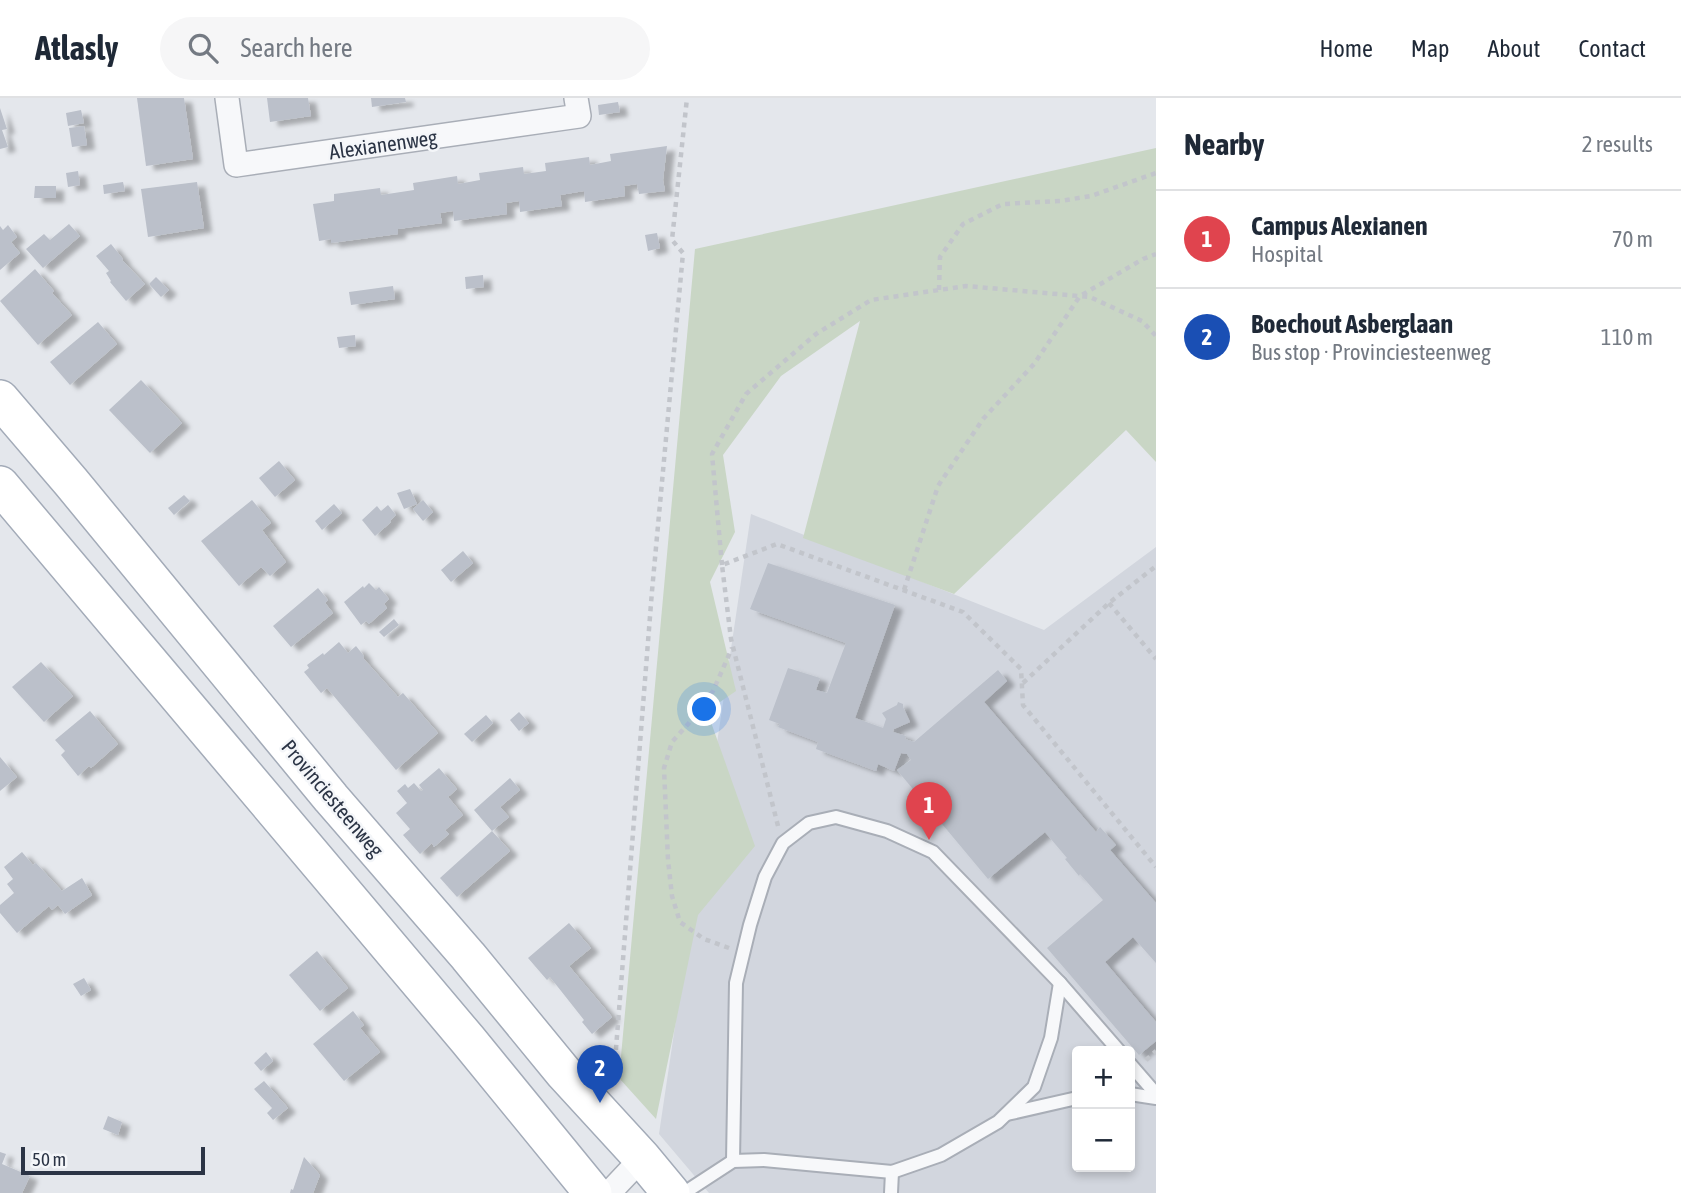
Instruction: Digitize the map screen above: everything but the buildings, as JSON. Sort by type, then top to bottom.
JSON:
[{"type":"main road","name":"Provinciesteenweg","points":[[0,399],[331,798],[468,956],[564,1073],[671,1193]]},
{"type":"main road","points":[[0,485],[468,1040],[593,1193]]},
{"type":"street","name":"Alexianenweg","points":[[227,98],[236,164],[579,116],[576,98]]},
{"type":"street","points":[[609,1193],[642,1158]]},
{"type":"lane","points":[[733,1161],[736,983],[765,877],[783,844],[809,823],[836,817],[887,831],[933,852],[1060,983],[1115,1046]]},
{"type":"lane","points":[[684,1193],[733,1161],[764,1160],[892,1172],[941,1156],[998,1122],[1034,1087],[1051,1038],[1060,983]]},
{"type":"lane","points":[[1135,1070],[1156,1096]]},
{"type":"lane","points":[[1135,1094],[1156,1096]]},
{"type":"lane","points":[[1007,1114],[1072,1099]]},
{"type":"lane","points":[[891,1193],[892,1172]]},
{"type":"path","points":[[591,1103],[614,1074],[653,578],[683,253],[672,240],[687,98]]},
{"type":"path","points":[[939,290],[940,257],[963,224],[1003,204],[1060,201],[1091,196],[1156,173]]},
{"type":"path","points":[[904,590],[938,486],[983,419],[1034,364],[1080,296],[1156,254]]},
{"type":"path","points":[[783,844],[733,646],[722,565],[712,454],[746,394],[816,334],[871,300],[966,286],[1090,297],[1142,321],[1156,336]]},
{"type":"path","points":[[722,565],[778,544],[963,612],[1021,669],[1023,705],[1156,867]]},
{"type":"path","points":[[1022,683],[1109,603],[1156,566]]},
{"type":"path","points":[[1109,603],[1156,659]]},
{"type":"path","points":[[733,646],[713,691],[672,742],[664,768],[665,804],[672,895],[680,922],[704,939],[744,951]]},
{"type":"shaded area","points":[[751,514],[1044,630],[1156,547],[1156,1193],[709,1193],[659,1134]]},
{"type":"green space","points":[[1156,148],[1156,462],[1126,430],[954,594],[803,538],[860,321],[781,376],[723,455],[735,532],[710,582],[736,691],[707,711],[755,846],[698,915],[656,1119],[619,1078],[695,249]]},
{"type":"place","name":"Campus Alexianen","points":[[929,840]]},
{"type":"place","name":"Boechout Asberglaan","points":[[600,1103]]}]
